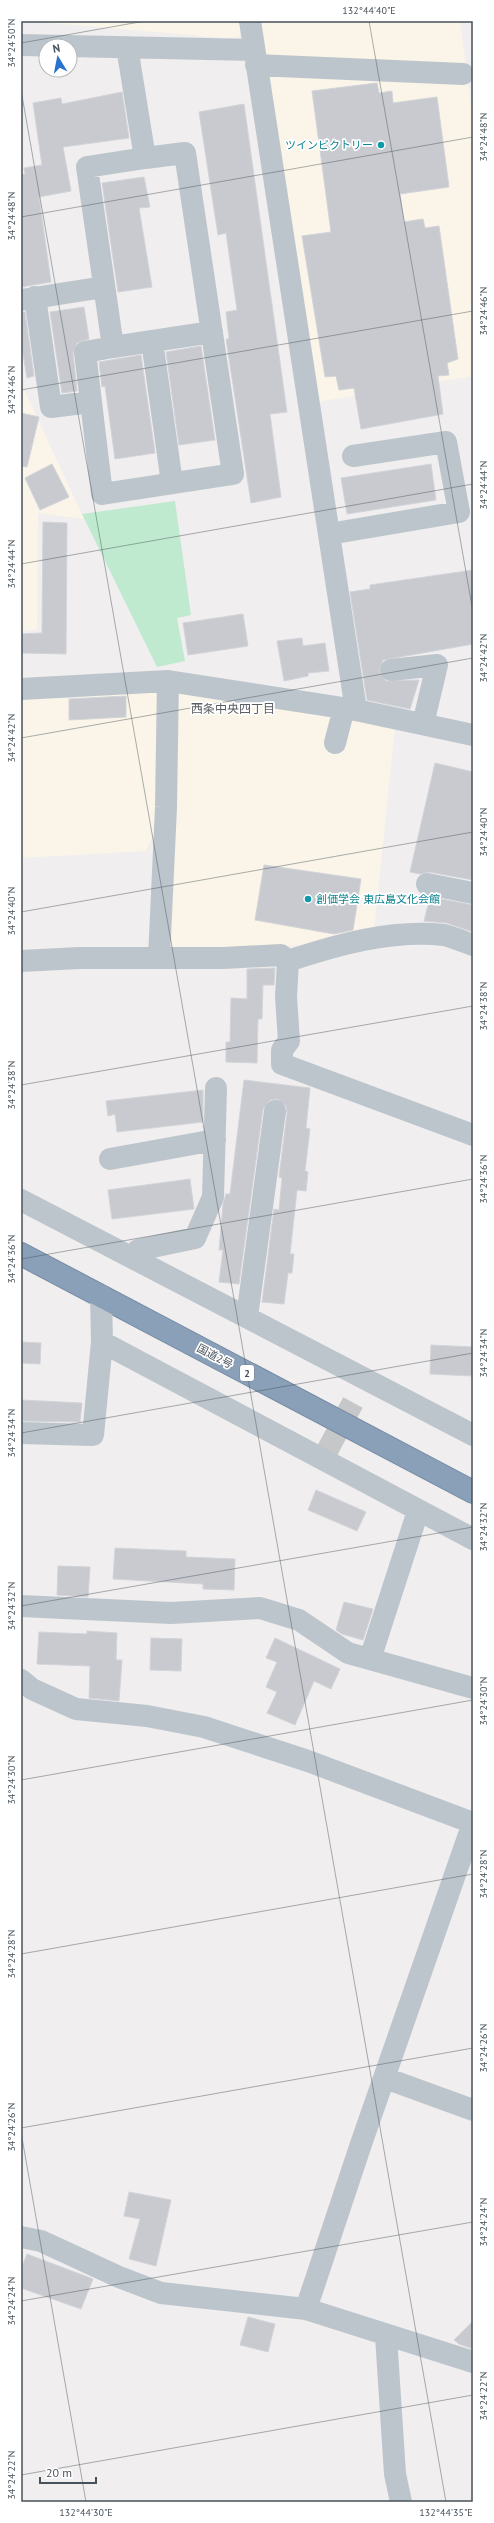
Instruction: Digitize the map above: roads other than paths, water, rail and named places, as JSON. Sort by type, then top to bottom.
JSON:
[{"type":"highway","name":"国道2号","points":[[21,1254],[473,1492]]},
{"type":"street","points":[[250,21],[329,534],[350,709],[336,743]]},
{"type":"street","points":[[21,45],[127,47],[463,74]]},
{"type":"street","points":[[127,47],[145,158]]},
{"type":"street","points":[[113,347],[87,167],[145,158],[185,152],[212,332],[233,474],[102,494],[85,352],[212,332]]},
{"type":"street","points":[[91,402],[51,407],[28,298],[104,287]]},
{"type":"street","points":[[152,341],[172,483]]},
{"type":"street","points":[[329,534],[459,512],[446,442],[353,456]]},
{"type":"street","points":[[390,670],[437,665],[423,724]]},
{"type":"street","points":[[159,958],[166,807],[168,681]]},
{"type":"street","points":[[21,689],[168,681],[206,692],[350,709],[473,735]]},
{"type":"street","points":[[428,884],[473,893]]},
{"type":"street","points":[[288,961],[328,948],[392,936],[445,935],[473,945]]},
{"type":"street","points":[[21,960],[223,958],[281,955],[288,961]]},
{"type":"street","points":[[288,961],[286,997],[289,1041],[282,1050],[282,1064],[473,1135]]},
{"type":"street","points":[[138,1250],[195,1238],[213,1197],[216,1088]]},
{"type":"street","points":[[247,1317],[275,1111]]},
{"type":"street","points":[[110,1159],[215,1140]]},
{"type":"street","points":[[21,1200],[247,1317],[361,1386],[473,1435]]},
{"type":"street","points":[[21,1433],[93,1435],[102,1342],[101,1296]]},
{"type":"street","points":[[102,1342],[325,1455],[418,1511],[473,1539]]},
{"type":"street","points":[[370,1659],[418,1511]]},
{"type":"street","points":[[21,1606],[171,1613],[260,1608],[299,1620],[348,1653],[473,1688]]},
{"type":"street","points":[[21,1680],[32,1689],[76,1709],[146,1716],[204,1727],[308,1761],[473,1823],[435,1928],[306,2309]]},
{"type":"street","points":[[385,2078],[473,2110]]},
{"type":"street","points":[[21,2237],[41,2241],[119,2277],[161,2293],[306,2309],[386,2336],[473,2362]]},
{"type":"street","points":[[386,2336],[395,2474],[401,2502]]},
{"type":"tunnel","points":[[327,1451],[358,1393]]},
{"type":"place","name":"ツインビクトリー","points":[[381,145]]},
{"type":"place","name":"創価学会 東広島文化会館","points":[[308,899]]},
{"type":"district","name":"西条中央四丁目","points":[[233,709]]}]
